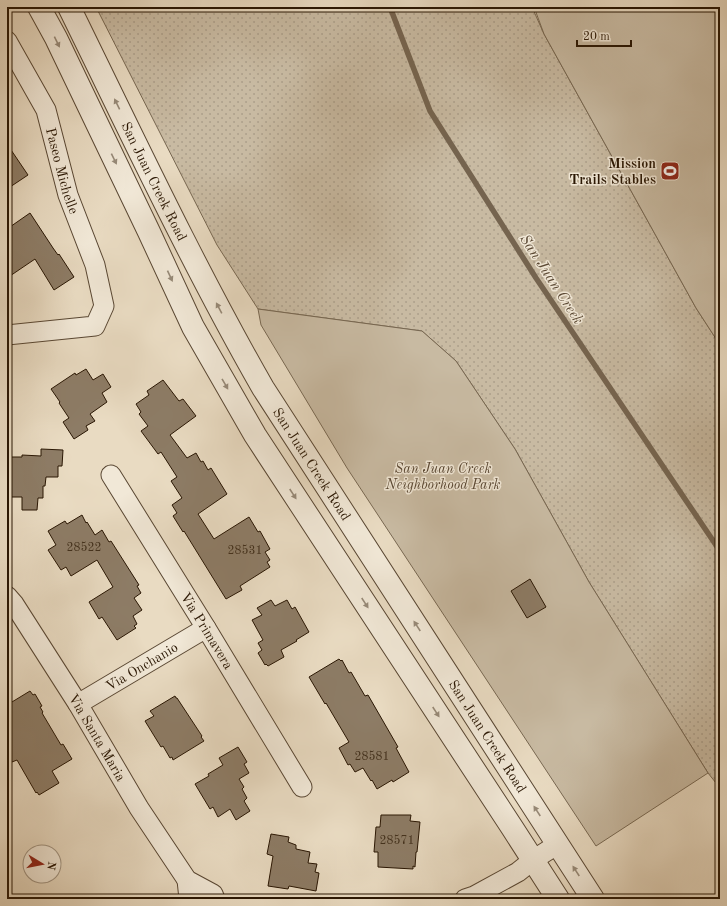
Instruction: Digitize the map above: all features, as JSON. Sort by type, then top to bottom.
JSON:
[{"type":"street","name":"San Juan Creek Road","points":[[39,7],[56,38],[146,225],[193,327],[255,435],[558,899]]},
{"type":"street","name":"San Juan Creek Road","points":[[69,7],[196,266],[263,388],[593,899]]},
{"type":"street","name":"Paseo Michelle","points":[[7,40],[46,110],[68,195],[95,265],[104,306],[95,326],[7,335]]},
{"type":"street","name":"Via Primavera","points":[[111,475],[302,787]]},
{"type":"street","name":"Via Santa Maria","points":[[7,596],[14,604],[78,704],[136,802],[187,880],[189,899]]},
{"type":"street","name":"Via Onchanio","points":[[78,704],[206,628]]},
{"type":"street","points":[[465,899],[474,896],[518,872],[533,860],[558,844]]},
{"type":"street","name":"Via Santa Maria","points":[[187,880],[213,894],[216,899]]},
{"type":"green space","points":[[96,7],[532,7],[544,34],[696,308],[720,345],[720,788],[708,773],[589,582],[515,449],[456,361],[422,331],[258,309],[217,245]]},
{"type":"green space","name":"Mission Trails Stables","points":[[534,7],[720,7],[720,345],[696,308],[544,34]]},
{"type":"green space","name":"San Juan Creek Neighborhood Park","points":[[258,309],[422,331],[456,361],[515,449],[589,582],[708,773],[596,846],[347,468],[261,325]]},
{"type":"building","points":[[7,144],[28,175],[7,189]]},
{"type":"building","points":[[30,213],[74,277],[54,290],[35,259],[7,278],[7,229]]},
{"type":"building","points":[[86,369],[93,380],[103,374],[111,387],[102,393],[107,402],[90,414],[95,421],[86,426],[88,430],[74,439],[63,422],[69,418],[51,389],[75,373],[76,375]]},
{"type":"building","points":[[163,380],[179,401],[183,399],[196,416],[170,435],[187,458],[196,453],[208,470],[211,468],[227,494],[198,514],[214,539],[249,517],[258,532],[260,531],[270,549],[265,552],[270,560],[267,562],[270,567],[240,586],[242,590],[226,599],[173,516],[177,513],[172,505],[182,498],[171,481],[177,477],[161,452],[158,454],[141,431],[148,426],[139,414],[141,412],[136,404],[149,395],[147,391]]},
{"type":"building","points":[[41,449],[63,450],[62,466],[58,466],[58,477],[46,477],[45,486],[43,486],[43,498],[38,498],[37,510],[22,510],[22,497],[8,497],[9,486],[7,486],[7,457],[22,457],[22,455],[41,456]]},
{"type":"building","points":[[82,515],[95,535],[102,530],[109,542],[111,541],[139,585],[137,586],[141,593],[134,598],[142,610],[133,616],[137,624],[134,626],[136,628],[117,640],[102,617],[99,619],[89,602],[113,587],[97,560],[71,576],[66,567],[61,570],[48,550],[56,545],[48,531],[65,521],[67,524]]},
{"type":"building","points":[[530,579],[546,607],[527,618],[511,591]]},
{"type":"building","points":[[271,600],[275,606],[287,600],[292,609],[295,607],[309,632],[281,650],[284,657],[268,666],[266,664],[265,665],[258,653],[262,650],[258,643],[263,640],[252,620],[262,615],[257,608]]},
{"type":"building","points":[[339,659],[341,661],[342,660],[349,673],[351,672],[365,696],[368,695],[398,747],[396,748],[409,772],[393,782],[392,780],[377,789],[363,768],[355,772],[350,764],[348,765],[339,748],[349,742],[309,677]]},
{"type":"building","points":[[30,691],[33,695],[35,694],[42,706],[40,707],[43,712],[42,713],[61,745],[63,744],[72,759],[52,771],[59,783],[39,795],[37,792],[36,793],[17,760],[12,762],[7,753],[7,705]]},
{"type":"building","points":[[175,696],[204,741],[173,760],[172,757],[170,758],[163,746],[161,747],[145,721],[154,716],[150,711]]},
{"type":"building","points":[[238,747],[247,762],[244,764],[249,773],[239,779],[244,787],[242,789],[247,798],[244,801],[250,811],[236,820],[230,809],[218,817],[213,807],[210,809],[195,784],[209,776],[208,774],[223,765],[219,758]]},
{"type":"building","points":[[381,815],[411,815],[410,821],[420,822],[415,867],[413,866],[413,869],[378,867],[378,852],[374,852],[376,827],[380,827]]},
{"type":"building","points":[[271,834],[289,837],[288,842],[296,845],[296,849],[310,852],[308,863],[317,864],[315,872],[319,873],[316,891],[289,886],[288,889],[268,886],[273,856],[267,854]]},
{"type":"waterway","name":"San Juan Creek","points":[[390,7],[430,111],[536,278],[720,551]]},
{"type":"place","name":"Mission Trails Stables","points":[[670,171]]}]
